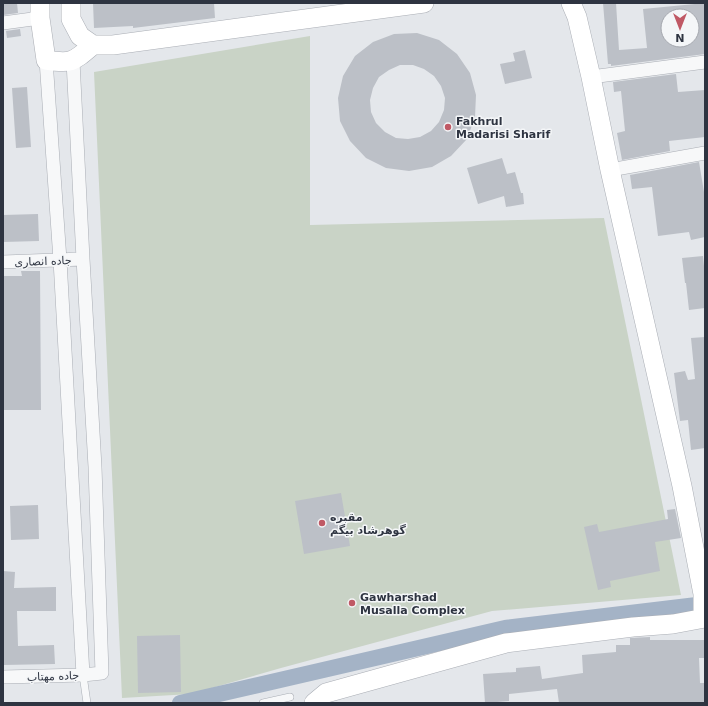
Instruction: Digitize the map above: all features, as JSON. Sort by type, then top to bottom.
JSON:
[{"type":"main road","points":[[71,3],[71,19],[80,36],[94,45],[113,45],[424,3]]},
{"type":"main road","points":[[314,703],[326,692],[506,643],[633,627],[673,624],[704,618],[703,594],[682,486],[610,170],[591,77],[577,17],[571,3]]},
{"type":"main road","points":[[40,10],[46,60],[60,62],[74,61],[94,45]]},
{"type":"street","points":[[3,23],[40,10]]},
{"type":"street","points":[[46,60],[60,260],[84,675]]},
{"type":"street","points":[[74,61],[83,259]]},
{"type":"street","points":[[591,77],[705,62]]},
{"type":"street","points":[[610,170],[705,153]]},
{"type":"street","name":"جاده انصاری","points":[[3,262],[83,259]]},
{"type":"street","name":"جاده مهتاب","points":[[3,677],[84,675],[102,673],[95,467],[83,259]]},
{"type":"lane","points":[[84,675],[86,703]]},
{"type":"lane","points":[[264,703],[290,697]]},
{"type":"shaded area","points":[[310,36],[310,225],[604,218],[681,595],[492,611],[191,694],[122,698],[94,72]]},
{"type":"building","points":[[3,3],[17,3],[18,13],[3,15]]},
{"type":"building","points":[[93,3],[214,3],[215,18],[133,28],[133,26],[94,28]]},
{"type":"building","points":[[603,3],[616,3],[619,50],[647,48],[643,9],[705,3],[705,54],[611,66],[611,64],[608,64]]},
{"type":"building","points":[[20,29],[21,36],[7,38],[6,31]]},
{"type":"building","points":[[417,33],[439,40],[457,54],[470,73],[476,95],[475,117],[467,139],[451,156],[432,167],[409,171],[386,168],[366,158],[350,141],[340,121],[338,98],[343,76],[355,56],[373,42],[394,34]],"holes":[[[400,65],[413,65],[424,69],[434,76],[441,86],[445,98],[444,110],[439,122],[431,131],[420,137],[408,139],[396,138],[385,132],[376,123],[371,112],[370,100],[373,88],[379,77]]]},
{"type":"building","points":[[525,50],[532,78],[505,84],[500,64],[515,61],[513,53]]},
{"type":"building","points":[[676,74],[678,92],[705,90],[705,137],[669,141],[670,151],[622,160],[617,133],[625,131],[621,91],[614,92],[613,82]]},
{"type":"building","points":[[27,87],[31,147],[16,148],[12,88]]},
{"type":"building","points":[[502,158],[507,174],[515,172],[521,193],[523,193],[524,204],[506,207],[504,196],[478,204],[467,168]]},
{"type":"building","points":[[699,162],[705,198],[705,237],[691,240],[689,232],[658,236],[652,187],[632,189],[630,175]]},
{"type":"building","points":[[38,214],[39,241],[3,242],[3,215]]},
{"type":"building","points":[[703,256],[705,276],[705,308],[689,310],[682,258]]},
{"type":"building","points":[[21,271],[40,271],[41,410],[3,410],[3,276],[22,276]]},
{"type":"building","points":[[705,337],[705,448],[691,450],[688,420],[680,421],[674,373],[685,371],[688,380],[695,379],[691,338]]},
{"type":"building","name":"مقبره گوهرشاد بیگم","points":[[341,493],[350,546],[304,554],[295,501]]},
{"type":"building","points":[[38,505],[39,539],[11,540],[10,506]]},
{"type":"building","points":[[675,509],[681,538],[655,542],[660,571],[610,581],[611,587],[598,590],[584,527],[597,524],[599,532],[668,519],[667,510]]},
{"type":"building","points":[[3,571],[15,572],[14,588],[56,587],[56,611],[17,611],[18,646],[54,645],[55,664],[3,665]]},
{"type":"building","points":[[180,635],[181,692],[138,693],[137,636]]},
{"type":"building","points":[[650,637],[650,640],[705,640],[705,658],[699,658],[700,683],[705,683],[705,703],[559,703],[557,689],[509,694],[509,701],[485,703],[483,674],[516,672],[516,668],[540,666],[542,679],[583,673],[582,655],[616,652],[616,645],[630,645],[630,638]]},
{"type":"waterway","points":[[180,703],[505,628],[705,604]]},
{"type":"place","name":"Fakhrul Madarisi Sharif","points":[[448,127]]},
{"type":"place","name":"مقبره گوهرشاد بیگم","points":[[322,523]]},
{"type":"place","name":"Gawharshad Musalla Complex","points":[[352,603]]}]
